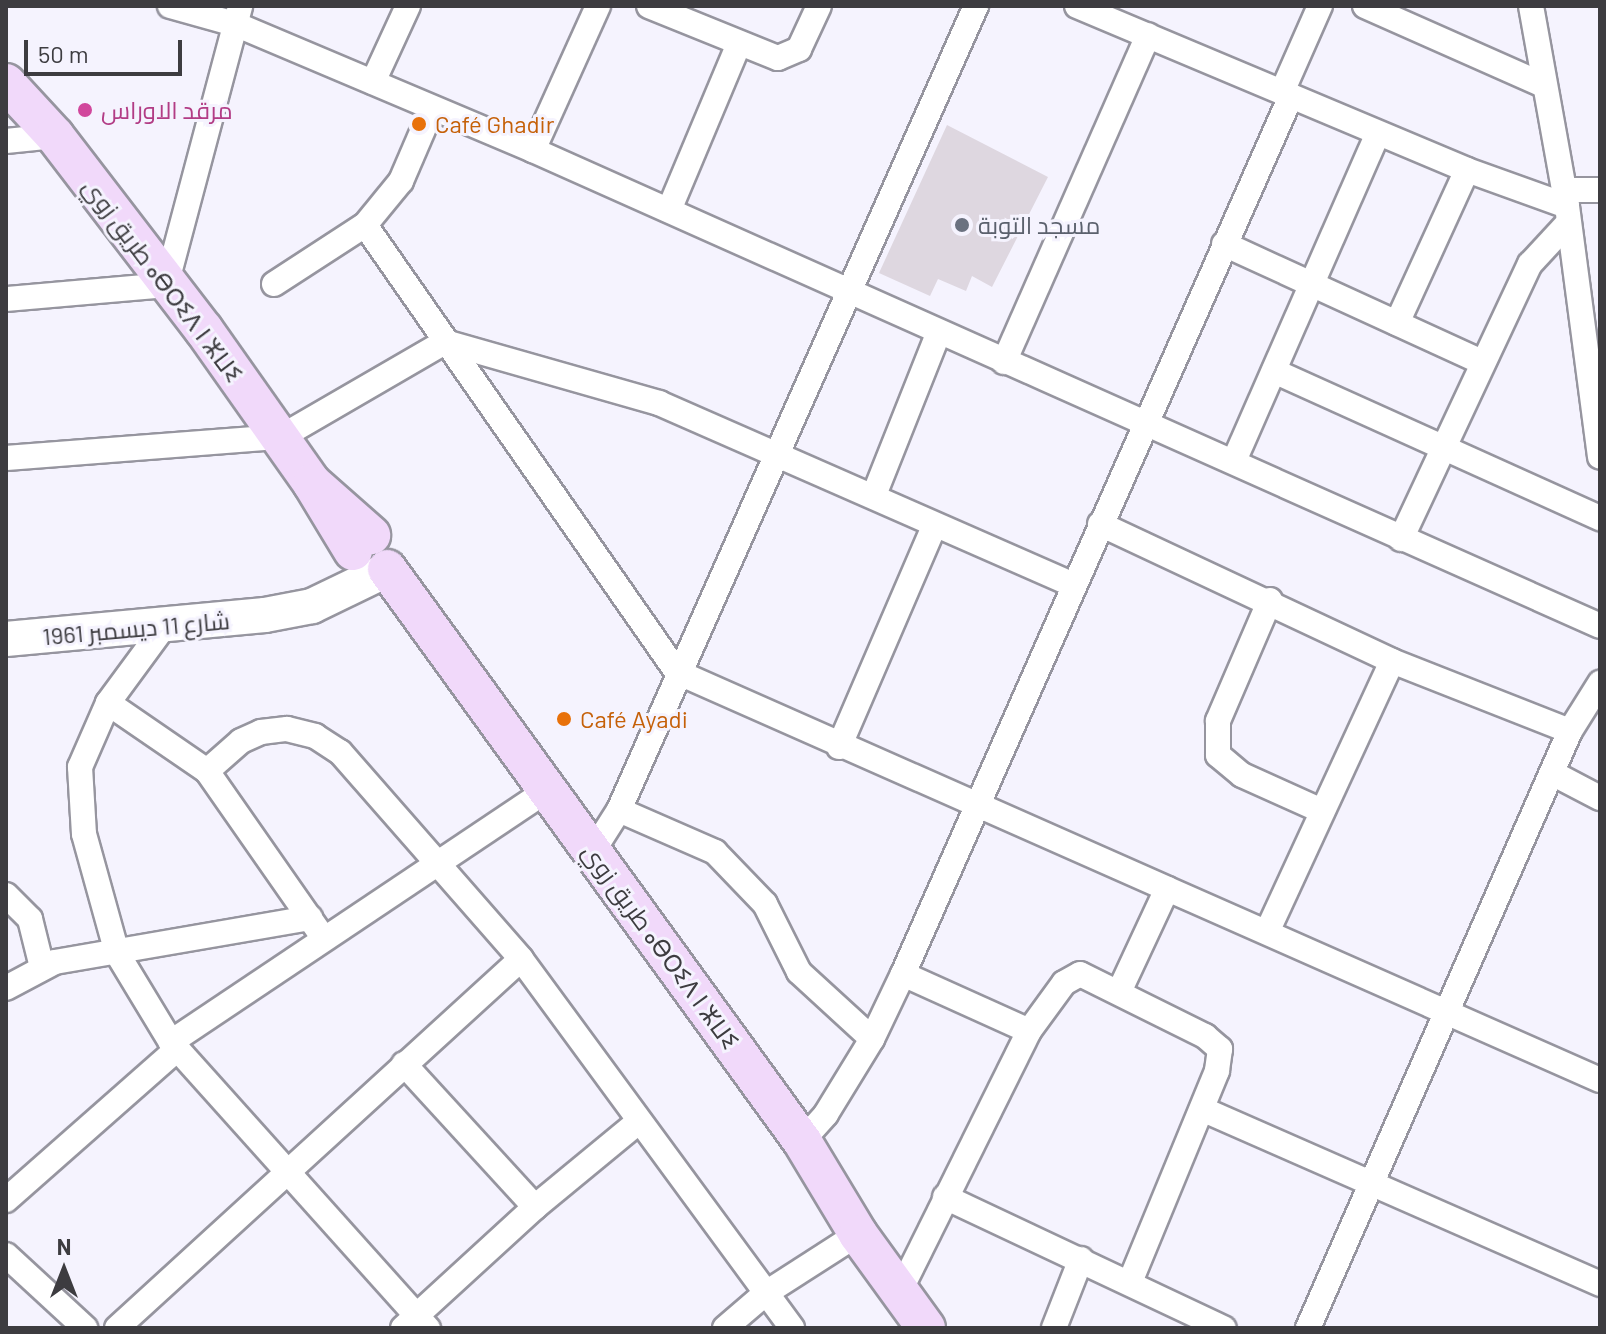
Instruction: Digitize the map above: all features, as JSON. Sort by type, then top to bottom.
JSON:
[{"type":"main road","name":"طريق زوي ⴰⴱⵔⵉⴷ ⵏ ⵣⵡⵉ","points":[[6,83],[55,136],[368,558],[593,851],[802,1141],[858,1234],[926,1328]]},
{"type":"main road","name":"شارع 11 ديسمبر 1961","points":[[6,639],[163,628],[265,615],[368,558]]},
{"type":"street","points":[[170,6],[238,15],[432,109],[669,210],[938,334],[1234,461],[1401,539],[1600,626]]},
{"type":"street","points":[[373,82],[408,6]]},
{"type":"street","points":[[533,150],[598,6]]},
{"type":"street","points":[[649,6],[766,57],[789,56],[806,38],[819,6]]},
{"type":"street","points":[[593,851],[619,810],[677,672],[976,6]]},
{"type":"street","points":[[802,1141],[826,1114],[872,1039],[903,974],[1224,244],[1320,6]]},
{"type":"street","points":[[1365,6],[1543,85]]},
{"type":"street","points":[[1531,6],[1597,392],[1600,457]]},
{"type":"street","points":[[1089,8],[1467,170],[1567,206]]},
{"type":"street","points":[[6,299],[166,285],[238,15]]},
{"type":"street","points":[[1004,362],[1148,35]]},
{"type":"street","points":[[669,210],[738,46]]},
{"type":"street","points":[[274,284],[365,225],[401,181],[432,109]]},
{"type":"street","points":[[1234,461],[1378,133]]},
{"type":"street","points":[[6,141],[55,136]]},
{"type":"street","points":[[1397,323],[1467,170]]},
{"type":"street","points":[[1401,539],[1530,264],[1567,206],[1600,190]]},
{"type":"street","points":[[365,225],[677,672],[975,808],[1267,932],[1600,1080]]},
{"type":"street","points":[[1224,244],[1482,362]]},
{"type":"street","points":[[874,495],[938,334]]},
{"type":"street","points":[[6,458],[281,437],[445,342],[659,403],[778,452],[934,526],[1073,585]]},
{"type":"street","points":[[1274,371],[1600,518]]},
{"type":"street","points":[[1100,524],[1270,600],[1392,661],[1570,731]]},
{"type":"street","points":[[839,747],[934,526]]},
{"type":"street","points":[[1270,600],[1218,721],[1218,755],[1242,775],[1322,811]]},
{"type":"street","points":[[163,628],[108,703],[87,746],[79,786],[84,834],[117,953],[174,1046],[416,1324],[535,1207],[638,1122]]},
{"type":"street","points":[[1267,932],[1392,661]]},
{"type":"street","points":[[1308,1328],[1554,774],[1570,731],[1600,683]]},
{"type":"street","points":[[108,703],[207,771],[317,928]]},
{"type":"street","points":[[207,771],[241,741],[261,732],[287,729],[315,736],[340,752],[521,959],[792,1328]]},
{"type":"street","points":[[1554,774],[1600,798]]},
{"type":"street","points":[[6,1200],[174,1046],[317,928],[440,864],[547,790]]},
{"type":"street","points":[[619,810],[715,852],[765,904],[799,972],[872,1039]]},
{"type":"street","points":[[1119,992],[1167,889]]},
{"type":"street","points":[[6,895],[30,919],[42,967]]},
{"type":"street","points":[[6,988],[42,967],[117,953],[317,928]]},
{"type":"street","points":[[117,1328],[285,1170],[521,959]]},
{"type":"street","points":[[903,974],[1029,1031]]},
{"type":"street","points":[[900,1291],[1029,1031],[1074,974],[1119,992],[1205,1036],[1220,1049],[1202,1109],[1130,1282]]},
{"type":"street","points":[[404,1064],[535,1207]]},
{"type":"street","points":[[1202,1109],[1600,1284]]},
{"type":"street","points":[[945,1197],[1224,1328]]},
{"type":"street","points":[[725,1328],[766,1293],[858,1234]]},
{"type":"street","points":[[6,1255],[85,1328]]},
{"type":"street","points":[[1054,1328],[1081,1259]]},
{"type":"building","name":"مسجد التوبة","points":[[947,125],[1048,177],[992,287],[972,276],[966,291],[938,279],[930,296],[879,273]]},
{"type":"place","name":"مرقد الاوراس","points":[[85,110]]},
{"type":"place","name":"Café Ghadir","points":[[419,124]]},
{"type":"place","name":"مسجد التوبة","points":[[962,225]]},
{"type":"place","name":"Café Ayadi","points":[[564,719]]}]
